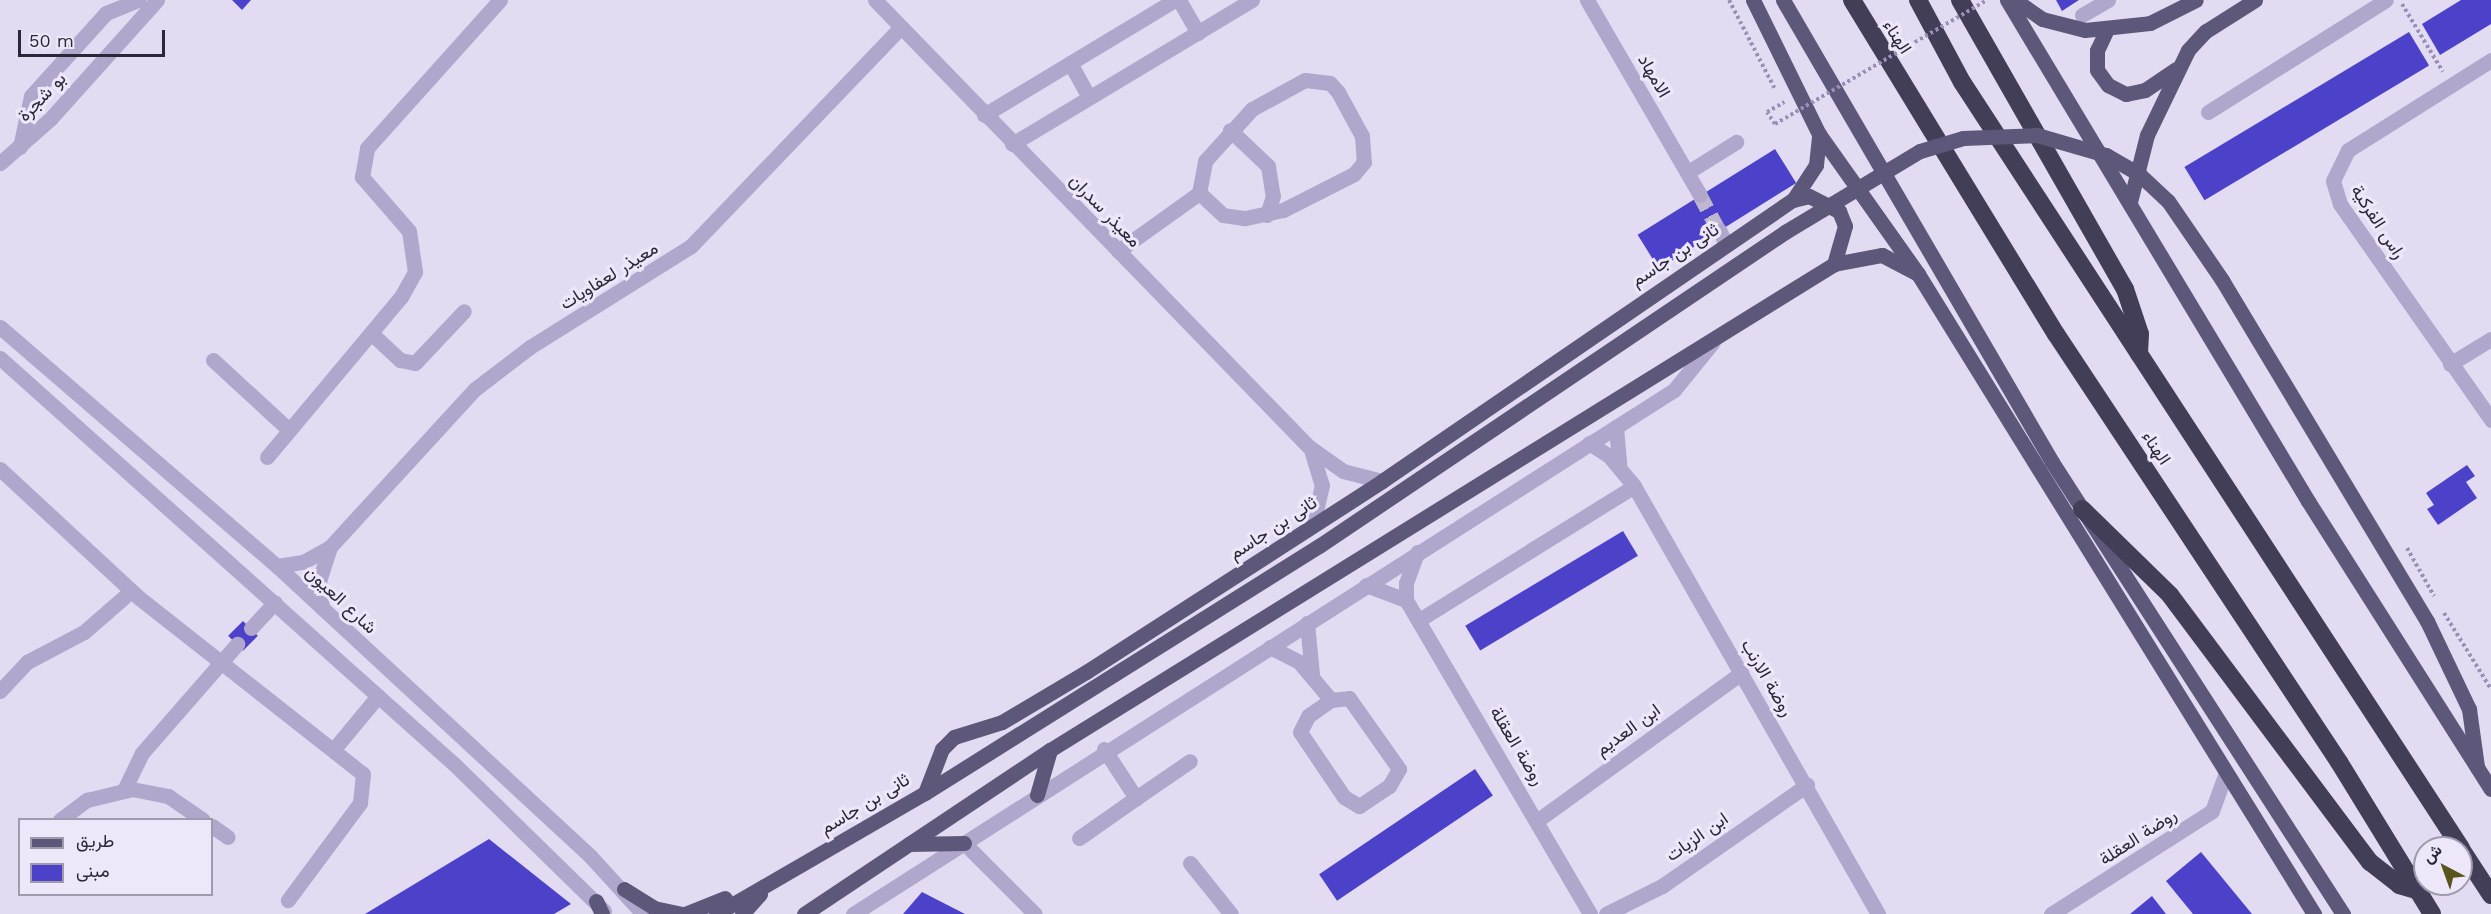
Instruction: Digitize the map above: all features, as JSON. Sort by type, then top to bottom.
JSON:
[{"type":"highway","points":[[1843,0],[1861,20]]},
{"type":"highway","name":"الهناء","points":[[1852,0],[1861,20],[2062,343],[2333,752],[2413,883]]},
{"type":"highway","name":"الهناء","points":[[1918,0],[1962,82],[2453,836]]},
{"type":"highway","points":[[1960,0],[2125,289],[2140,334],[2139,354]]},
{"type":"highway","points":[[2082,509],[2170,595],[2370,862],[2399,885],[2413,889]]},
{"type":"highway","name":"الهناء","points":[[2473,867],[2491,895]]},
{"type":"highway","name":"الهناء","points":[[2421,896],[2432,914]]},
{"type":"main road","points":[[1753,0],[1819,134],[1918,274],[2225,776],[2314,914]]},
{"type":"main road","points":[[1784,0],[2082,509],[2343,914]]},
{"type":"main road","points":[[2007,0],[2491,789]]},
{"type":"main road","points":[[2016,0],[2063,26],[2108,29],[2150,23],[2196,0]]},
{"type":"main road","points":[[2108,29],[2097,50],[2097,70],[2108,85],[2126,94],[2145,90],[2176,68],[2206,31],[2255,0]]},
{"type":"main road","points":[[2130,202],[2147,135],[2176,68]]},
{"type":"main road","name":"ثانى بن جاسم","points":[[716,914],[925,793],[942,750],[954,737],[1015,716],[1382,481],[1793,200],[1816,165],[1819,134]]},
{"type":"main road","points":[[925,793],[1347,528],[1785,232],[1920,151],[1963,138],[2037,135],[2106,155],[2140,175],[2168,201],[2222,280],[2427,621],[2469,709],[2477,767]]},
{"type":"main road","points":[[1793,200],[1809,196],[1839,211],[1845,226],[1834,264]]},
{"type":"main road","points":[[804,914],[1050,750],[1713,342],[1834,264],[1882,255],[1918,274]]},
{"type":"main road","points":[[1037,795],[1050,750]]},
{"type":"main road","points":[[624,889],[654,908],[684,914],[713,904],[831,839],[875,823]]},
{"type":"main road","points":[[909,844],[964,843]]},
{"type":"main road","points":[[742,914],[772,881]]},
{"type":"street","points":[[20,147],[31,96],[106,13],[139,0]]},
{"type":"street","name":"بو شجرة","points":[[0,163],[20,147],[157,0]]},
{"type":"street","points":[[267,457],[410,286],[417,258],[409,231],[366,187],[363,157],[500,0]]},
{"type":"street","name":"معيذر سدران","points":[[875,0],[1012,144],[1309,447],[1343,471],[1382,481]]},
{"type":"street","points":[[984,115],[1177,0],[1198,33]]},
{"type":"street","points":[[1012,144],[1252,0]]},
{"type":"street","name":"الامهاد","points":[[1587,0],[1700,195]]},
{"type":"street","points":[[2082,15],[2108,0]]},
{"type":"street","points":[[2208,112],[2386,0]]},
{"type":"street","name":"معيذر لعفاويات","points":[[277,566],[303,562],[330,547],[475,389],[530,347],[691,246],[901,27]]},
{"type":"street","name":"راس الفركية","points":[[2491,60],[2348,150],[2333,182],[2340,204],[2491,420]]},
{"type":"street","points":[[1070,63],[1089,97]]},
{"type":"street","points":[[1118,252],[1199,193],[1205,161],[1230,130],[1291,85],[1316,80],[1338,92],[1362,136],[1364,162],[1354,174],[1268,215],[1223,215],[1199,193]]},
{"type":"street","points":[[1230,130],[1268,166],[1273,196],[1268,215]]},
{"type":"street","points":[[1688,172],[1736,142]]},
{"type":"street","points":[[1719,230],[1726,244]]},
{"type":"street","points":[[371,333],[400,360],[415,363],[464,311]]},
{"type":"street","name":"شارع العيون","points":[[0,327],[277,566],[624,889],[643,914]]},
{"type":"street","points":[[2450,364],[2491,339]]},
{"type":"street","points":[[853,914],[1104,749],[1307,623],[1684,382],[1713,342]]},
{"type":"street","points":[[0,358],[378,696],[607,914]]},
{"type":"street","points":[[213,360],[289,430]]},
{"type":"street","points":[[1616,427],[1618,465]]},
{"type":"street","name":"روضة الارنب","points":[[1589,444],[1618,465],[1634,486],[1807,785],[1878,914]]},
{"type":"street","name":"معيذر سدران","points":[[1309,447],[1322,485],[1313,524]]},
{"type":"street","points":[[0,469],[131,591],[334,748],[363,774],[365,794],[288,900]]},
{"type":"street","points":[[1419,620],[1634,486]]},
{"type":"street","name":"معيذر لعفاويات","points":[[322,608],[319,581],[330,547]]},
{"type":"street","points":[[1366,585],[1407,600],[1409,567],[1417,552]]},
{"type":"street","points":[[0,691],[27,662],[84,632],[131,591]]},
{"type":"street","name":"روضة العقلة","points":[[1407,600],[1538,820],[1590,914]]},
{"type":"street","points":[[251,628],[274,602]]},
{"type":"street","points":[[1307,623],[1312,674]]},
{"type":"street","points":[[124,790],[142,753],[237,644]]},
{"type":"street","points":[[1270,646],[1312,674],[1330,700]]},
{"type":"street","name":"ابن العديم","points":[[1538,820],[1742,673]]},
{"type":"street","points":[[334,748],[378,696]]},
{"type":"street","points":[[1349,698],[1356,704],[1397,760],[1397,778],[1367,804],[1351,804],[1301,740],[1300,725],[1330,700],[1349,698]]},
{"type":"street","points":[[1104,749],[1136,798]]},
{"type":"street","points":[[1079,838],[1190,761]]},
{"type":"street","name":"روضة العقلة","points":[[2052,914],[2070,910],[2212,811],[2225,776]]},
{"type":"street","name":"ابن الزيات","points":[[1606,914],[1662,886],[1807,785]]},
{"type":"street","points":[[61,818],[87,800],[124,790],[157,792],[201,818]]},
{"type":"street","points":[[213,827],[228,837]]},
{"type":"street","points":[[964,843],[1035,914]]},
{"type":"street","points":[[1190,863],[1231,914]]},
{"type":"path","points":[[1729,0],[1783,103]]},
{"type":"path","points":[[1767,112],[1775,124],[1987,0]]},
{"type":"path","points":[[2399,0],[2451,86]]},
{"type":"path","points":[[2407,548],[2491,689]]},
{"type":"building","points":[[232,0],[251,0],[242,10]]},
{"type":"building","points":[[2056,0],[2079,0],[2062,11]]},
{"type":"building","points":[[2461,0],[2491,0],[2491,24],[2440,55],[2422,24]]},
{"type":"building","points":[[2409,32],[2429,65],[2205,200],[2184,167]]},
{"type":"building","points":[[1775,149],[1796,183],[1659,269],[1638,235]]},
{"type":"building","points":[[2467,465],[2475,476],[2466,482],[2477,498],[2438,525],[2427,509],[2434,505],[2426,493]]},
{"type":"building","points":[[1623,531],[1638,556],[1480,651],[1465,626]]},
{"type":"building","points":[[243,621],[258,636],[243,651],[228,636]]},
{"type":"building","points":[[1475,769],[1493,796],[1337,901],[1319,874]]},
{"type":"building","points":[[489,839],[571,904],[554,914],[365,914]]},
{"type":"building","points":[[2201,852],[2252,914],[2193,914],[2166,881]]},
{"type":"building","points":[[922,892],[965,914],[903,914]]},
{"type":"building","points":[[2152,896],[2166,914],[2130,914]]},
{"type":"tunnel","points":[[1700,195],[1719,230]]}]
